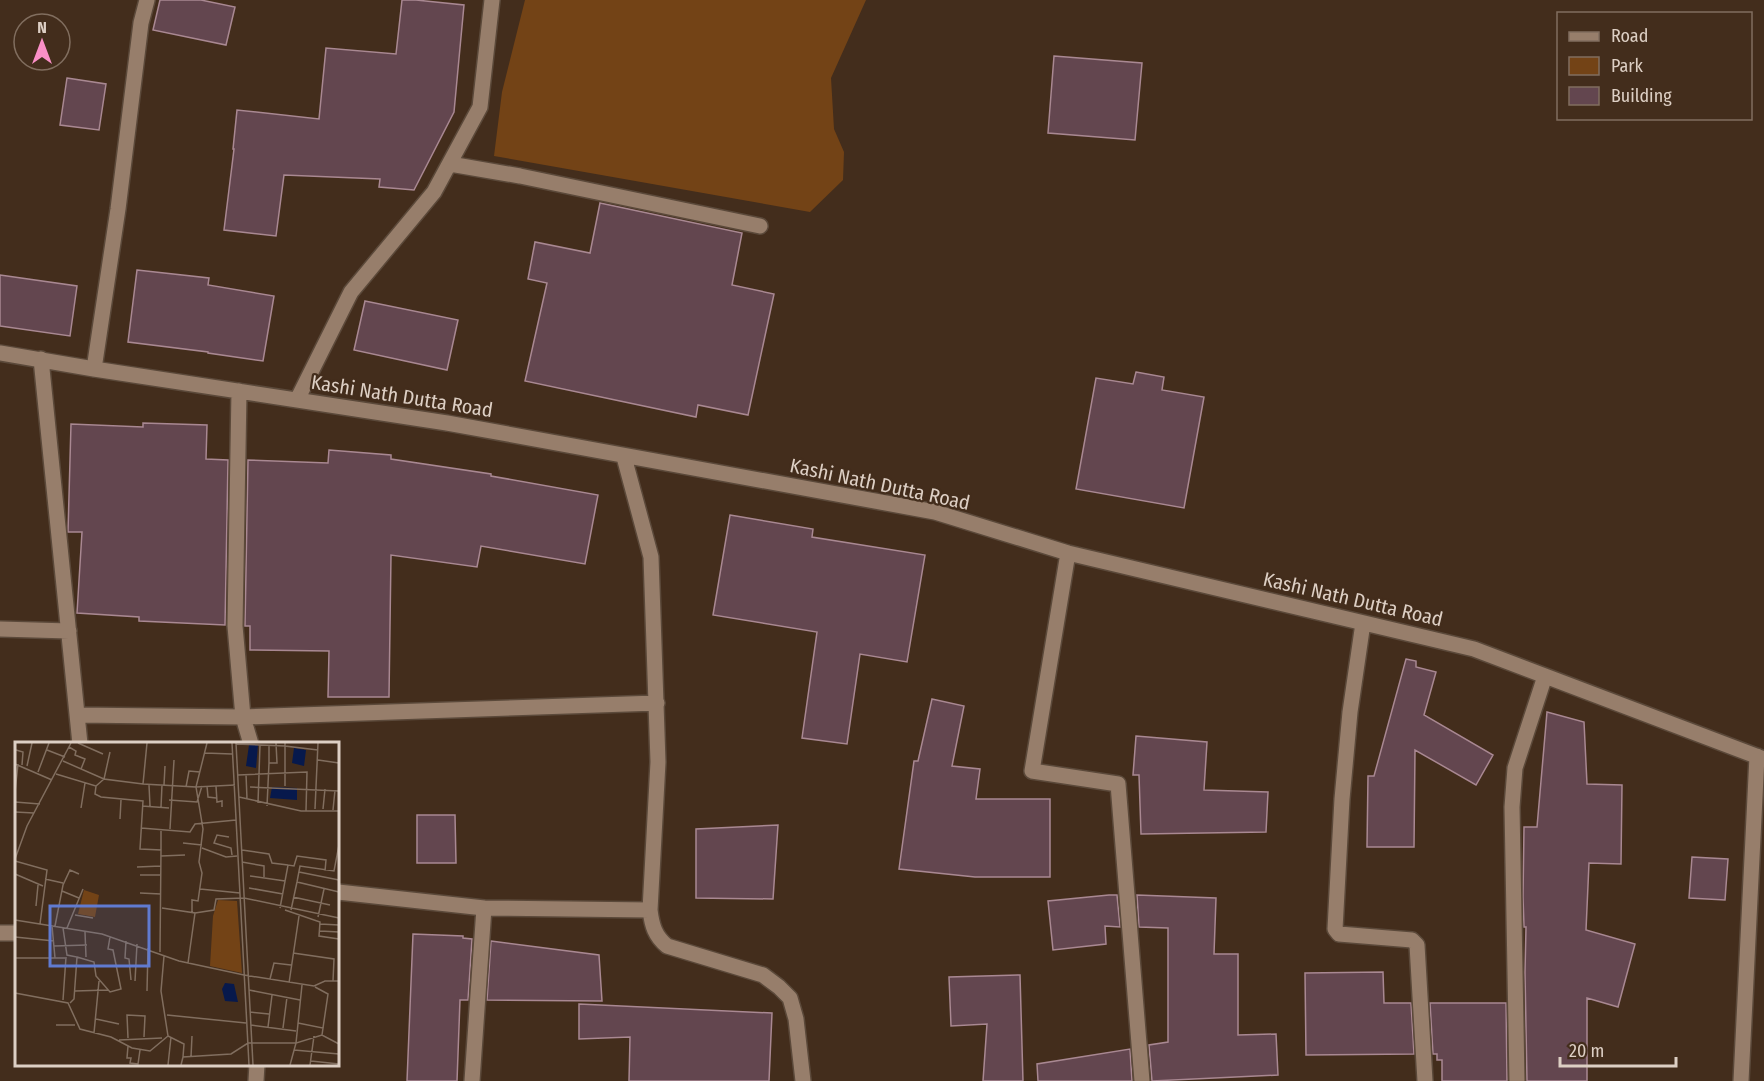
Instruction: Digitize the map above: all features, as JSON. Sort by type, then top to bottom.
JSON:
[{"type":"street","points":[[94,369],[118,209],[141,23],[147,0]]},
{"type":"street","points":[[297,400],[351,292],[434,192],[480,107],[492,0]]},
{"type":"street","points":[[450,164],[532,178],[760,226]]},
{"type":"street","name":"Kashi Nath Dutta Road","points":[[0,352],[94,369],[447,423],[935,512],[1068,553],[1474,649],[1760,757]]},
{"type":"street","points":[[41,359],[80,742]]},
{"type":"street","points":[[240,392],[235,626],[243,717],[250,742]]},
{"type":"street","points":[[624,457],[651,557],[658,762],[650,910],[652,926],[658,938],[667,946],[763,975],[790,998],[796,1019],[803,1081]]},
{"type":"street","points":[[1068,553],[1032,771],[1118,784],[1142,1081]]},
{"type":"street","points":[[1363,622],[1349,723],[1342,799],[1335,929],[1339,934],[1412,940],[1417,945],[1425,1081]]},
{"type":"street","points":[[0,628],[69,631]]},
{"type":"street","points":[[1517,1081],[1512,807],[1515,768],[1545,676]]},
{"type":"street","points":[[77,715],[243,717],[657,703]]},
{"type":"street","points":[[1741,1081],[1760,757]]},
{"type":"street","points":[[339,892],[484,908],[650,910]]},
{"type":"street","points":[[472,1081],[484,908]]},
{"type":"street","points":[[256,1081],[257,1066]]},
{"type":"green space","points":[[525,0],[866,0],[831,78],[834,129],[844,152],[843,180],[810,212],[494,156],[502,92]]},
{"type":"building","points":[[160,0],[201,0],[235,7],[226,45],[153,30]]},
{"type":"building","points":[[402,0],[464,5],[454,112],[414,190],[379,187],[380,179],[284,175],[276,236],[224,230],[237,110],[319,119],[326,48],[396,54]]},
{"type":"building","points":[[1054,56],[1142,63],[1135,140],[1048,133]]},
{"type":"building","points":[[67,78],[106,84],[99,130],[60,125]]},
{"type":"building","points":[[600,203],[742,233],[732,285],[774,294],[748,415],[698,405],[696,417],[525,381],[547,283],[528,279],[535,242],[590,253]]},
{"type":"building","points":[[137,270],[209,278],[208,285],[274,296],[263,361],[128,342]]},
{"type":"building","points":[[0,275],[77,286],[70,336],[0,326]]},
{"type":"building","points":[[365,301],[458,320],[447,370],[354,350]]},
{"type":"building","points":[[1136,372],[1164,377],[1162,390],[1204,397],[1184,508],[1076,489],[1096,378],[1133,384]]},
{"type":"building","points":[[143,423],[207,425],[206,459],[228,460],[225,625],[139,621],[139,617],[77,613],[82,532],[68,532],[71,424],[143,427]]},
{"type":"building","points":[[329,450],[391,455],[391,459],[491,474],[491,476],[598,495],[585,564],[481,546],[477,567],[391,555],[389,697],[328,697],[329,651],[250,650],[250,626],[245,626],[248,460],[328,463]]},
{"type":"building","points":[[730,515],[813,529],[812,537],[925,555],[907,662],[860,654],[847,744],[802,738],[817,632],[713,615]]},
{"type":"building","points":[[1406,659],[1416,661],[1416,667],[1436,672],[1424,715],[1493,755],[1476,785],[1415,750],[1414,847],[1367,847],[1368,776],[1374,776]]},
{"type":"building","points":[[932,699],[964,706],[952,766],[980,769],[976,799],[1050,799],[1050,877],[975,877],[899,869],[914,761],[918,761]]},
{"type":"building","points":[[1547,712],[1584,722],[1587,784],[1622,785],[1621,864],[1589,863],[1586,930],[1635,944],[1618,1007],[1587,998],[1587,1081],[1527,1081],[1526,927],[1524,927],[1523,897],[1524,827],[1537,827]]},
{"type":"building","points":[[1136,736],[1207,742],[1204,790],[1268,792],[1266,832],[1141,834],[1139,775],[1133,775]]},
{"type":"building","points":[[417,815],[455,815],[456,863],[417,863]]},
{"type":"building","points":[[778,825],[773,899],[696,898],[696,829]]},
{"type":"building","points":[[1692,857],[1728,859],[1725,900],[1689,898]]},
{"type":"building","points":[[1117,895],[1120,927],[1105,926],[1106,944],[1053,950],[1048,901]]},
{"type":"building","points":[[1137,895],[1216,898],[1214,954],[1238,954],[1238,1035],[1276,1034],[1278,1075],[1152,1081],[1149,1045],[1168,1042],[1168,928],[1139,927]]},
{"type":"building","points":[[413,934],[463,936],[463,938],[472,939],[468,1000],[460,1000],[457,1081],[407,1081]]},
{"type":"building","points":[[491,941],[599,955],[602,1001],[487,1000]]},
{"type":"building","points":[[1383,972],[1384,1003],[1411,1003],[1414,1054],[1306,1055],[1305,973]]},
{"type":"building","points":[[1020,975],[1023,1081],[983,1081],[987,1024],[951,1026],[949,977]]},
{"type":"building","points":[[1430,1003],[1506,1003],[1507,1081],[1442,1081],[1442,1060],[1437,1060],[1437,1054],[1433,1054]]},
{"type":"building","points":[[579,1004],[772,1013],[769,1081],[629,1081],[630,1037],[579,1039]]},
{"type":"building","points":[[1130,1049],[1132,1081],[1038,1081],[1037,1064]]}]
